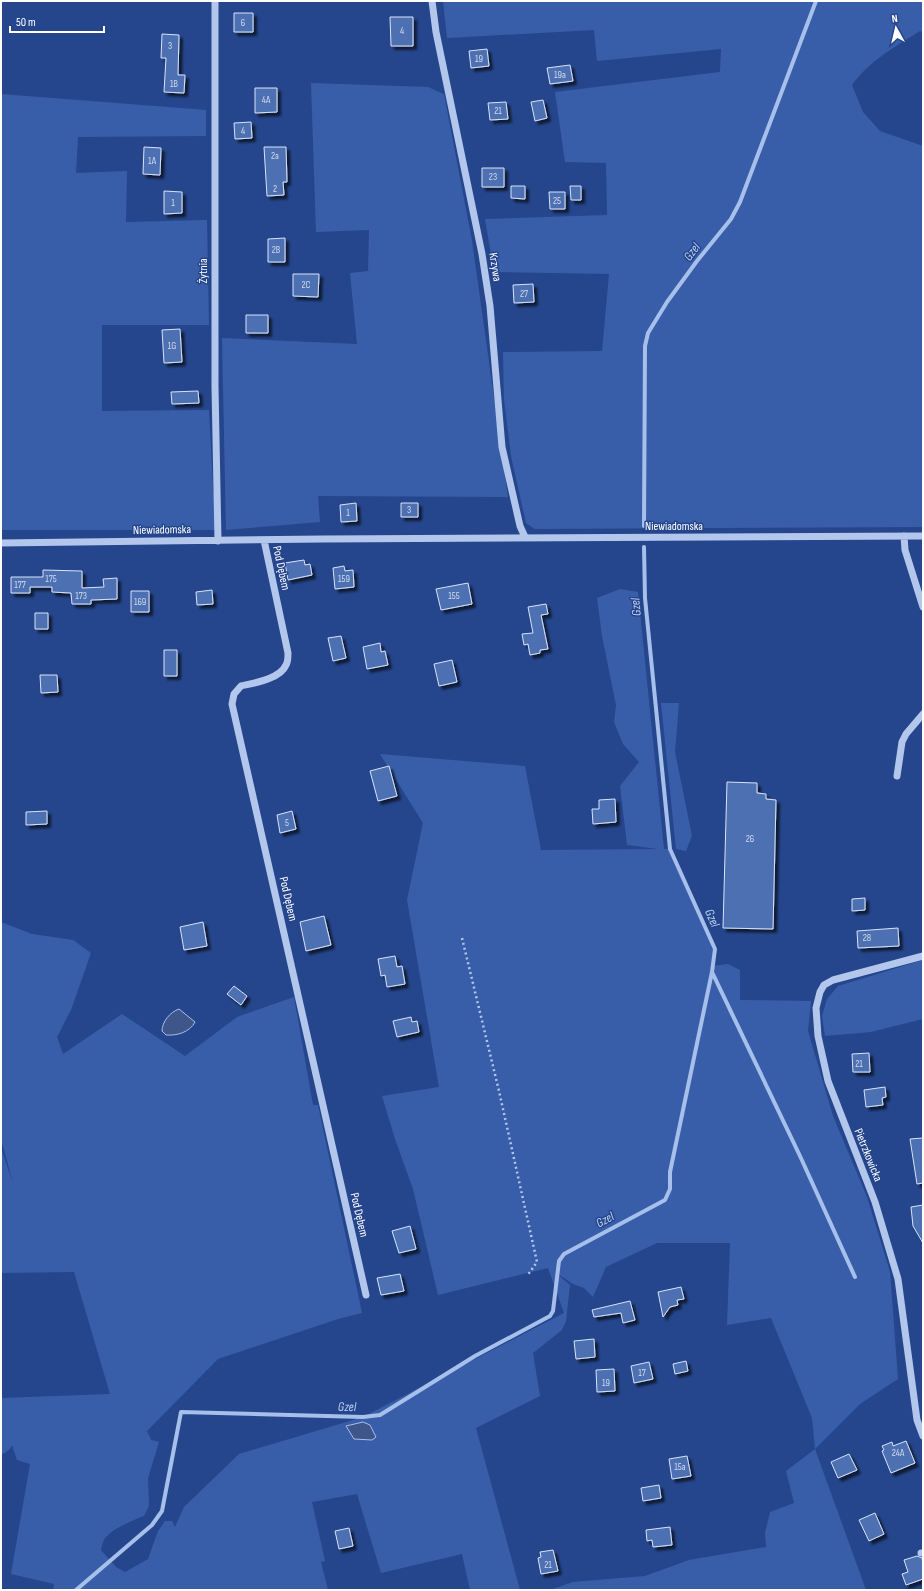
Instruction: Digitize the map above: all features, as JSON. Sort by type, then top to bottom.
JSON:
[{"type":"street","name":"Żytnia","points":[[215,1],[215,371],[218,541]]},
{"type":"street","name":"Krzywa","points":[[432,1],[436,32],[482,254],[490,306],[502,447],[512,495],[520,526],[525,537]]},
{"type":"street","points":[[904,536],[905,550],[923,607]]},
{"type":"street","name":"Niewiadomska","points":[[1,543],[525,537],[923,536]]},
{"type":"street","name":"Pod Dębem","points":[[264,540],[288,653],[287,665],[280,673],[259,682],[241,686],[234,694],[232,704],[366,1295]]},
{"type":"street","points":[[897,776],[902,742],[906,734],[923,714]]},
{"type":"street","name":"Pietrzkowicka","points":[[923,956],[833,980],[824,985],[820,992],[816,1008],[818,1036],[828,1081],[875,1202],[898,1279],[917,1420],[923,1436]]},
{"type":"path","points":[[462,938],[499,1091],[537,1262],[527,1276]]},
{"type":"shaded area","points":[[443,1],[923,1],[923,32],[920,31],[883,55],[866,69],[852,85],[863,112],[880,131],[923,146],[923,527],[535,529],[526,523],[511,456],[504,399],[503,352],[602,351],[609,274],[494,272],[485,219],[607,215],[606,163],[565,162],[555,92],[720,72],[721,49],[597,61],[594,30],[447,38]]},
{"type":"shaded area","points":[[311,83],[428,87],[444,94],[472,241],[508,497],[318,496],[320,522],[226,530],[222,338],[357,344],[350,273],[368,271],[369,230],[316,232]]},
{"type":"shaded area","points":[[1,94],[206,110],[206,136],[78,137],[76,173],[127,171],[126,222],[207,220],[209,325],[102,325],[102,411],[209,410],[213,486],[219,530],[1,530]]},
{"type":"shaded area","points":[[620,589],[638,592],[664,849],[670,849],[715,949],[712,966],[728,964],[740,970],[740,1000],[811,1001],[808,1031],[833,1116],[867,1197],[890,1272],[898,1379],[860,1404],[815,1449],[812,1418],[771,1318],[727,1325],[730,1243],[657,1243],[606,1267],[593,1297],[584,1288],[573,1284],[555,1272],[570,1285],[566,1321],[562,1330],[533,1353],[540,1396],[476,1428],[520,1590],[470,1590],[462,1554],[381,1573],[357,1494],[312,1502],[325,1561],[321,1562],[328,1590],[53,1590],[54,1584],[11,1574],[30,1464],[17,1460],[12,1445],[8,1451],[1,1454],[1,1398],[110,1394],[74,1272],[1,1273],[1,1148],[13,1183],[1,1139],[1,922],[32,934],[73,940],[91,953],[71,1010],[57,1037],[63,1054],[122,1014],[185,1056],[237,1017],[294,997],[313,1105],[318,1105],[362,1313],[338,1319],[218,1359],[147,1431],[151,1440],[159,1442],[148,1478],[149,1506],[144,1516],[122,1526],[107,1536],[103,1541],[101,1550],[116,1567],[125,1572],[148,1559],[158,1531],[165,1521],[172,1521],[175,1527],[184,1507],[239,1454],[363,1417],[564,1313],[548,1268],[438,1295],[413,1189],[395,1139],[382,1096],[439,1087],[407,900],[423,823],[380,754],[525,766],[541,850],[658,849],[627,845],[620,786],[639,762],[623,744],[614,722],[616,705],[602,636],[597,598]]},
{"type":"shaded area","points":[[661,703],[679,703],[675,752],[692,836],[686,851],[676,849]]},
{"type":"shaded area","points":[[923,960],[923,1019],[871,1032],[825,1036],[822,1016],[827,999],[838,986]]},
{"type":"shaded area","points":[[179,1009],[195,1022],[187,1031],[183,1033],[166,1035],[162,1031],[165,1021],[173,1012]]},
{"type":"shaded area","points":[[363,1422],[370,1425],[376,1437],[372,1440],[354,1439],[346,1426]]},
{"type":"shaded area","points":[[815,1449],[866,1590],[550,1590],[573,1582],[645,1576],[689,1560],[766,1547],[765,1533],[770,1512],[794,1503],[786,1471]]},
{"type":"building","points":[[234,13],[253,13],[253,32],[234,32]]},
{"type":"building","points":[[390,17],[413,17],[413,46],[391,46]]},
{"type":"building","points":[[162,34],[179,35],[178,75],[185,75],[184,93],[164,92],[166,58],[161,58]]},
{"type":"building","points":[[487,49],[489,66],[471,68],[469,51]]},
{"type":"building","points":[[570,65],[573,81],[550,84],[547,68]]},
{"type":"building","points":[[255,88],[277,88],[277,112],[255,113]]},
{"type":"building","points":[[543,100],[547,118],[535,121],[531,102]]},
{"type":"building","points":[[506,102],[508,119],[490,120],[488,103]]},
{"type":"building","points":[[251,122],[252,138],[235,139],[234,123]]},
{"type":"building","points":[[144,147],[161,148],[160,175],[143,174]]},
{"type":"building","points":[[264,147],[286,147],[287,182],[283,182],[284,195],[267,196]]},
{"type":"building","points":[[482,168],[504,168],[504,187],[482,187]]},
{"type":"building","points":[[511,186],[525,186],[525,199],[511,198]]},
{"type":"building","points":[[570,186],[581,186],[581,200],[571,200]]},
{"type":"building","points":[[164,191],[182,192],[182,213],[164,214]]},
{"type":"building","points":[[549,192],[565,192],[565,209],[550,209]]},
{"type":"building","points":[[285,238],[285,262],[268,262],[268,239]]},
{"type":"building","points":[[293,274],[319,274],[318,297],[293,296]]},
{"type":"building","points":[[533,284],[534,302],[514,303],[513,285]]},
{"type":"building","points":[[246,315],[268,315],[268,333],[246,333]]},
{"type":"building","points":[[180,329],[182,362],[164,363],[162,330]]},
{"type":"building","points":[[198,391],[199,403],[172,404],[171,392]]},
{"type":"building","points":[[356,503],[357,521],[341,522],[340,505]]},
{"type":"building","points":[[401,503],[418,503],[418,517],[401,517]]},
{"type":"building","points":[[304,560],[305,565],[310,564],[312,575],[288,580],[285,563]]},
{"type":"building","points":[[344,566],[345,571],[353,570],[354,587],[335,589],[333,568]]},
{"type":"building","points":[[43,570],[82,571],[82,588],[104,587],[103,579],[117,578],[117,599],[91,600],[91,604],[72,604],[71,593],[52,592],[52,587],[30,587],[30,593],[11,593],[11,577],[43,577]]},
{"type":"building","points":[[468,583],[472,604],[441,610],[436,589]]},
{"type":"building","points":[[212,590],[213,604],[197,605],[196,592]]},
{"type":"building","points":[[131,591],[149,591],[149,612],[131,612]]},
{"type":"building","points":[[546,604],[548,614],[541,615],[548,649],[540,650],[540,653],[530,655],[528,644],[524,645],[522,634],[533,633],[528,607]]},
{"type":"building","points":[[35,613],[48,613],[48,629],[35,629]]},
{"type":"building","points":[[341,636],[346,658],[333,661],[328,638]]},
{"type":"building","points":[[380,643],[381,652],[385,651],[388,665],[367,669],[363,647]]},
{"type":"building","points":[[164,650],[177,650],[177,676],[164,676]]},
{"type":"building","points":[[452,660],[457,682],[439,686],[434,664]]},
{"type":"building","points":[[40,675],[57,675],[58,692],[41,693]]},
{"type":"building","points":[[389,766],[397,796],[378,801],[370,771]]},
{"type":"building","points":[[727,782],[757,783],[757,793],[766,794],[766,799],[776,800],[773,929],[723,928]]},
{"type":"building","points":[[615,799],[616,822],[593,824],[592,809],[599,809],[599,800]]},
{"type":"building","points":[[47,811],[47,824],[26,825],[26,812]]},
{"type":"building","points":[[292,811],[296,829],[280,833],[277,815]]},
{"type":"building","points":[[865,898],[865,910],[852,911],[852,899]]},
{"type":"building","points":[[324,916],[331,945],[306,951],[300,922]]},
{"type":"building","points":[[203,922],[207,946],[184,950],[180,927]]},
{"type":"building","points":[[898,928],[899,946],[858,948],[857,931]]},
{"type":"building","points":[[395,956],[397,967],[402,966],[405,984],[387,987],[385,975],[381,976],[378,959]]},
{"type":"building","points":[[234,986],[247,996],[241,1005],[227,994]]},
{"type":"building","points":[[411,1017],[412,1022],[417,1021],[419,1032],[397,1037],[393,1021]]},
{"type":"building","points":[[869,1053],[870,1072],[853,1072],[852,1054]]},
{"type":"building","points":[[885,1087],[886,1097],[882,1098],[883,1105],[866,1107],[864,1090]]},
{"type":"building","points":[[923,1138],[923,1183],[917,1184],[910,1139]]},
{"type":"building","points":[[923,1205],[923,1243],[913,1226],[911,1207]]},
{"type":"building","points":[[410,1226],[416,1249],[399,1253],[392,1231]]},
{"type":"building","points":[[400,1274],[404,1291],[381,1295],[377,1278]]},
{"type":"building","points":[[681,1287],[684,1299],[677,1300],[678,1305],[670,1307],[663,1317],[658,1292]]},
{"type":"building","points":[[630,1301],[635,1320],[623,1323],[621,1313],[594,1317],[592,1310]]},
{"type":"building","points":[[594,1339],[595,1357],[576,1359],[574,1341]]},
{"type":"building","points":[[686,1361],[688,1371],[675,1374],[673,1364]]},
{"type":"building","points":[[649,1362],[653,1379],[634,1383],[631,1366]]},
{"type":"building","points":[[614,1369],[615,1391],[597,1392],[596,1370]]},
{"type":"building","points":[[906,1441],[915,1463],[891,1473],[882,1451],[884,1450],[882,1446],[892,1442],[893,1446]]},
{"type":"building","points":[[849,1454],[857,1470],[838,1478],[831,1462]]},
{"type":"building","points":[[687,1456],[691,1476],[672,1479],[669,1459]]},
{"type":"building","points":[[659,1485],[661,1498],[643,1501],[641,1488]]},
{"type":"building","points":[[875,1513],[884,1534],[869,1541],[859,1520]]},
{"type":"building","points":[[670,1527],[672,1545],[653,1547],[652,1540],[647,1541],[646,1530]]},
{"type":"building","points":[[349,1528],[353,1546],[339,1549],[335,1531]]},
{"type":"building","points":[[553,1550],[558,1571],[541,1574],[538,1558],[541,1557],[540,1552]]},
{"type":"building","points":[[917,1556],[922,1558],[923,1579],[906,1585],[902,1574],[908,1572],[904,1560]]},
{"type":"waterway","name":"Gzel","points":[[644,526],[645,346],[648,333],[667,302],[697,261],[731,219],[740,202],[816,1]]},
{"type":"waterway","name":"Gzel","points":[[76,1590],[152,1525],[162,1511],[181,1412],[363,1417],[380,1415],[475,1356],[550,1316],[553,1311],[559,1261],[564,1254],[665,1200],[670,1189],[670,1172],[712,972],[715,949],[670,849],[645,598],[644,547]]},
{"type":"waterway","points":[[712,972],[800,1156],[855,1277]]}]
